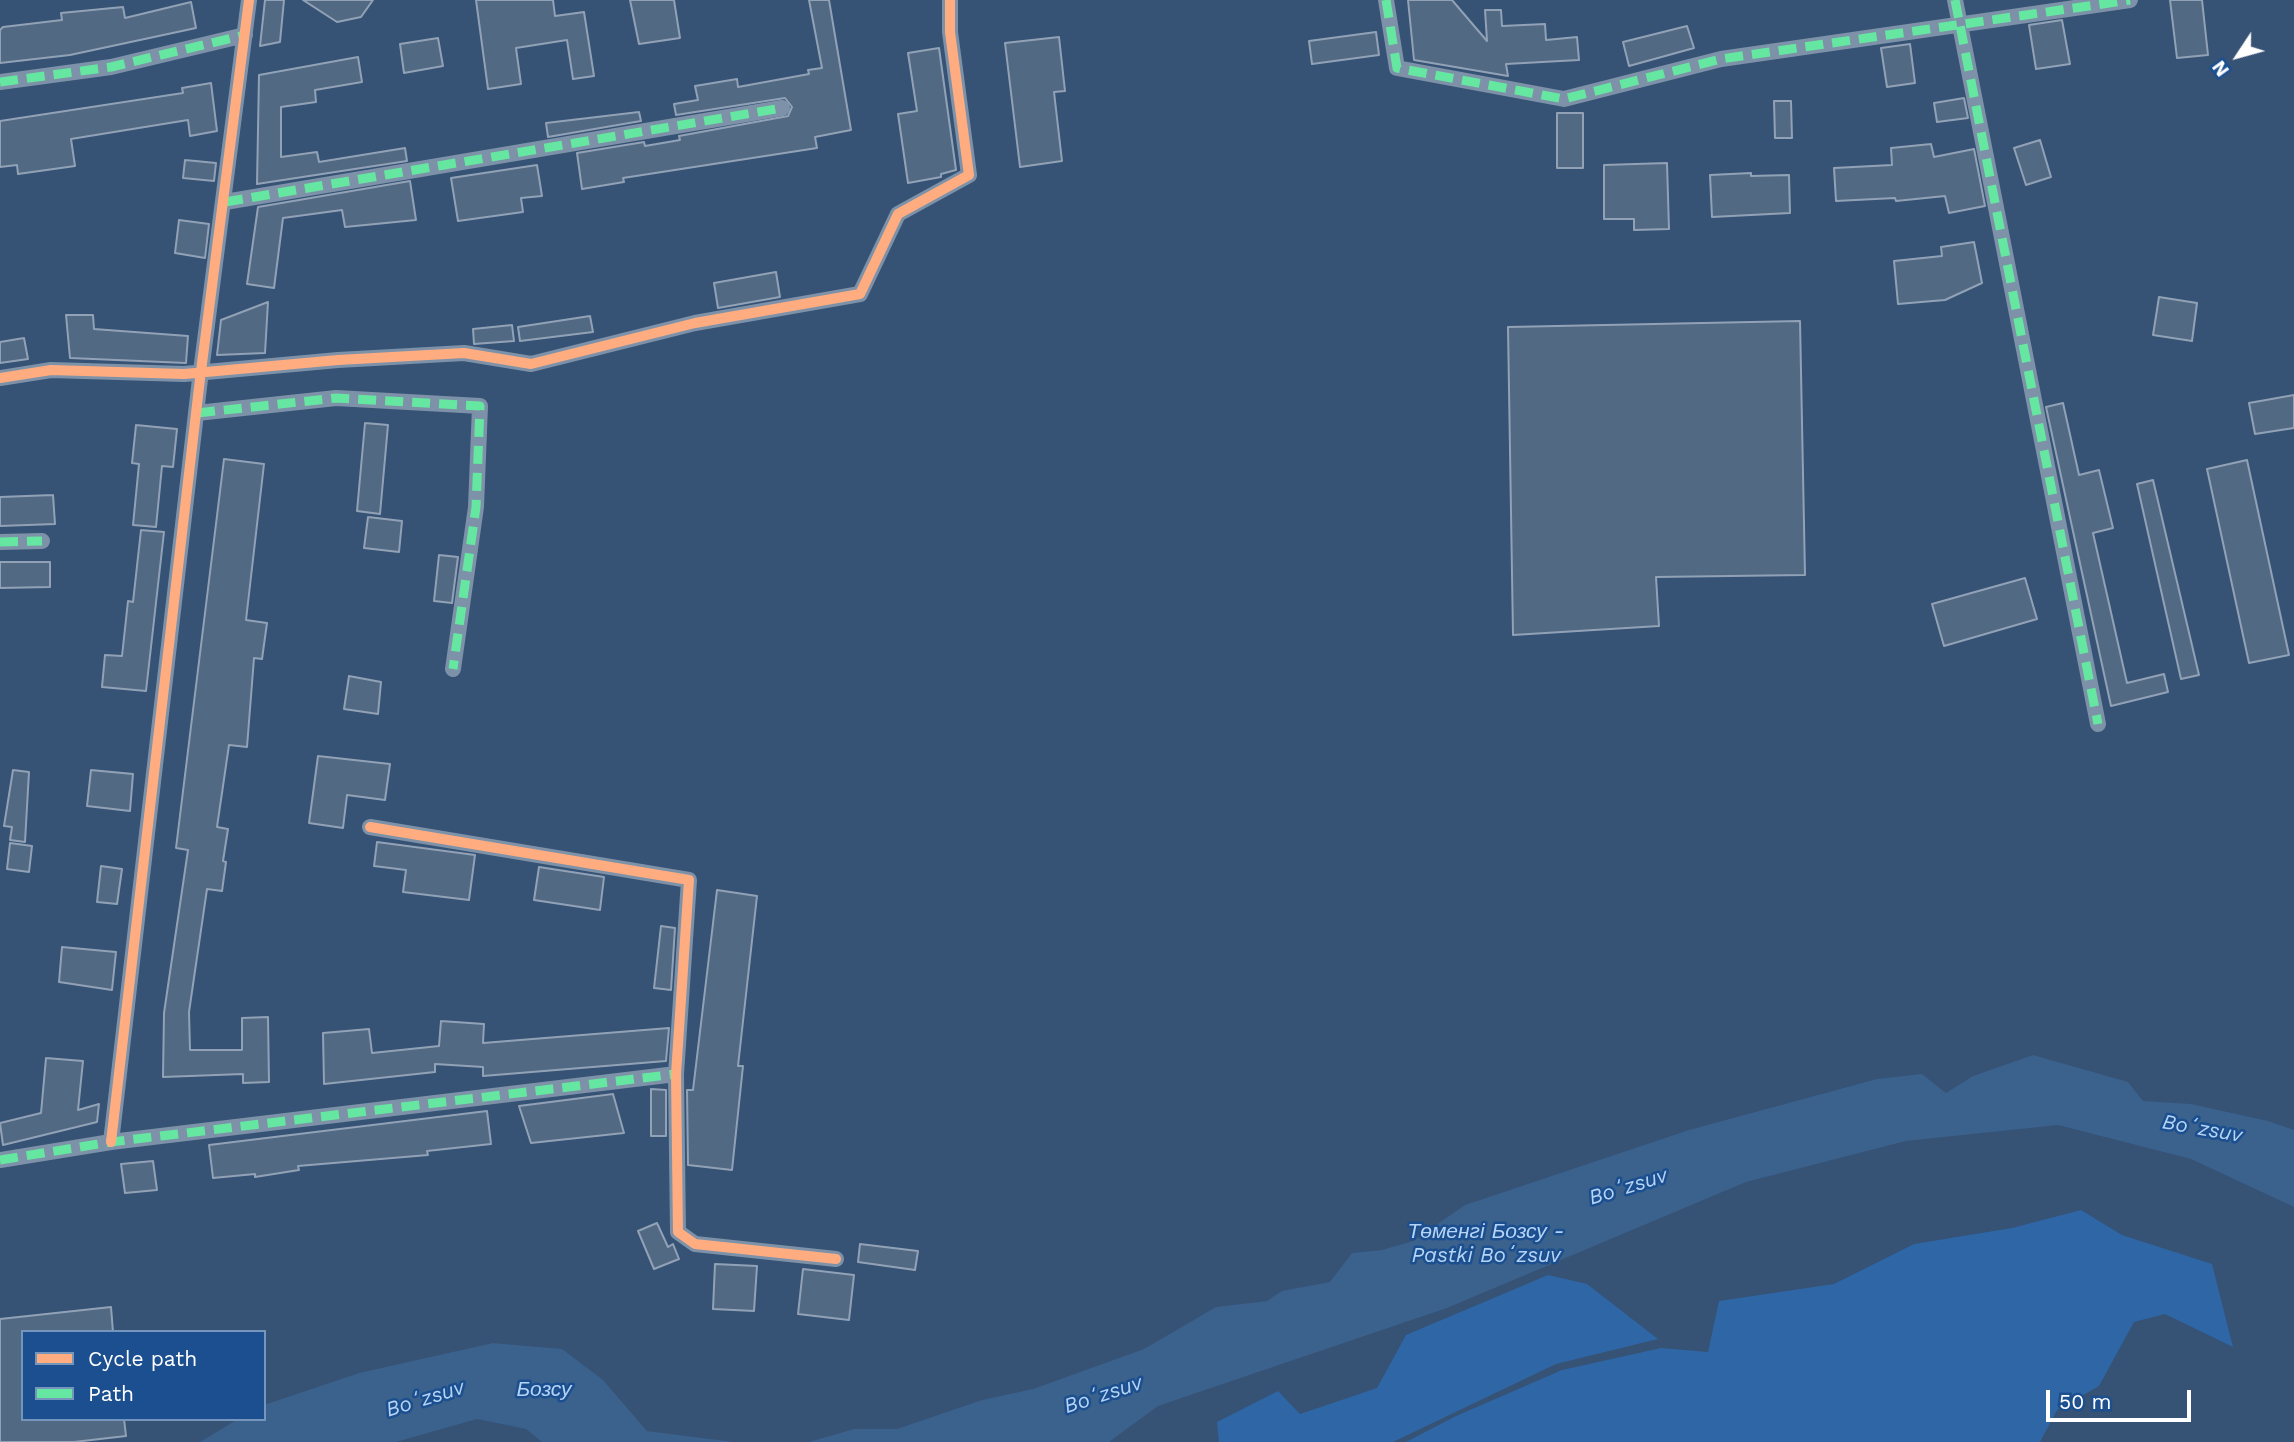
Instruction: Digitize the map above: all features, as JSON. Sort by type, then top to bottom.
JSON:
[{"type":"street","points":[[111,1142],[199,390],[249,0]]},
{"type":"street","points":[[199,390],[464,353],[530,364],[695,323],[860,293],[898,214],[969,175],[950,32],[950,0]]},
{"type":"street","points":[[1385,0],[1397,68],[1564,99],[1721,59],[1959,22],[2130,0]]},
{"type":"street","points":[[1955,0],[2098,724]]},
{"type":"street","points":[[0,82],[111,67],[245,35]]},
{"type":"street","points":[[225,202],[782,108]]},
{"type":"street","points":[[0,378],[51,370],[184,374],[199,390],[480,405],[476,507],[453,669]]},
{"type":"street","points":[[0,542],[43,541]]},
{"type":"street","points":[[370,827],[690,880],[676,1074],[678,1232],[695,1244],[836,1259]]},
{"type":"street","points":[[0,1160],[111,1142],[676,1074]]},
{"type":"shaded area","points":[[2081,1210],[2122,1235],[2212,1264],[2233,1347],[2165,1314],[2134,1322],[2099,1386],[2057,1410],[2040,1442],[1406,1442],[1456,1416],[1562,1370],[1661,1348],[1708,1352],[1719,1301],[1834,1284],[1914,1244],[2012,1228]]},
{"type":"shaded area","points":[[1548,1275],[1587,1284],[1658,1339],[1556,1364],[1393,1442],[1219,1442],[1217,1422],[1278,1391],[1300,1414],[1377,1388],[1406,1335]]},
{"type":"water","name":"Төменгі Бозсу - Pastki Boʻzsuv","points":[[2033,1055],[2128,1082],[2143,1101],[2191,1104],[2268,1121],[2294,1130],[2294,1207],[2191,1159],[2058,1125],[1906,1141],[1746,1182],[1447,1308],[1158,1406],[1109,1442],[809,1442],[854,1429],[897,1429],[982,1400],[1033,1389],[1144,1349],[1216,1307],[1267,1301],[1282,1291],[1330,1282],[1352,1253],[1382,1250],[1413,1241],[1465,1205],[1689,1130],[1877,1079],[1922,1074],[1946,1093],[1973,1076]]},
{"type":"water","name":"Бозсу","points":[[493,1343],[562,1349],[603,1380],[647,1431],[734,1442],[542,1442],[526,1429],[477,1419],[396,1442],[200,1442],[235,1421],[266,1421],[266,1404],[359,1373]]},
{"type":"building","points":[[265,0],[284,0],[280,42],[260,46]]},
{"type":"building","points":[[303,0],[373,0],[361,17],[337,22]]},
{"type":"building","points":[[476,0],[553,0],[555,16],[584,12],[594,76],[573,79],[567,40],[516,48],[521,84],[488,89]]},
{"type":"building","points":[[630,0],[674,0],[680,38],[639,44]]},
{"type":"building","points":[[809,0],[829,0],[851,130],[815,137],[817,148],[623,178],[624,182],[582,189],[577,153],[644,142],[645,146],[680,140],[679,136],[788,116],[792,107],[785,98],[676,115],[674,104],[698,100],[695,86],[737,79],[738,87],[809,74],[808,70],[822,68]]},
{"type":"building","points":[[1408,0],[1452,0],[1487,41],[1485,10],[1501,10],[1502,26],[1545,24],[1546,40],[1577,37],[1579,60],[1506,64],[1508,76],[1414,60]]},
{"type":"building","points":[[2170,0],[2202,0],[2208,55],[2177,58]]},
{"type":"building","points":[[191,2],[196,28],[70,55],[0,63],[0,30],[3,27],[62,20],[61,13],[123,7],[125,18]]},
{"type":"building","points":[[2062,20],[2070,64],[2036,69],[2029,25]]},
{"type":"building","points":[[1687,26],[1694,48],[1629,66],[1623,42]]},
{"type":"building","points":[[1376,32],[1379,55],[1312,64],[1309,41]]},
{"type":"building","points":[[1059,37],[1065,91],[1054,92],[1062,161],[1020,167],[1005,43]]},
{"type":"building","points":[[438,38],[443,66],[404,73],[400,44]]},
{"type":"building","points":[[1910,44],[1915,83],[1887,87],[1881,48]]},
{"type":"building","points":[[939,48],[956,170],[941,174],[941,177],[908,183],[898,114],[917,111],[908,53]]},
{"type":"building","points":[[358,57],[362,82],[315,90],[316,102],[281,107],[281,157],[317,152],[319,162],[405,148],[407,161],[257,184],[259,75]]},
{"type":"building","points":[[211,83],[217,131],[190,136],[188,120],[71,139],[75,166],[18,174],[17,165],[0,167],[0,121],[183,93],[182,88]]},
{"type":"building","points":[[1964,98],[1968,118],[1937,122],[1934,103]]},
{"type":"building","points":[[1774,101],[1791,101],[1792,138],[1775,138]]},
{"type":"building","points":[[639,112],[641,121],[548,137],[546,123]]},
{"type":"building","points":[[1557,113],[1583,113],[1583,168],[1557,168]]},
{"type":"building","points":[[2040,140],[2051,177],[2026,185],[2014,148]]},
{"type":"building","points":[[1931,144],[1934,157],[1974,149],[1985,206],[1949,213],[1945,196],[1896,201],[1895,198],[1836,201],[1834,168],[1892,165],[1891,148]]},
{"type":"building","points":[[185,160],[216,163],[214,181],[183,178]]},
{"type":"building","points":[[1667,163],[1669,229],[1634,230],[1634,219],[1604,219],[1604,165]]},
{"type":"building","points":[[537,165],[542,196],[521,198],[523,212],[458,221],[451,178]]},
{"type":"building","points":[[1751,173],[1751,176],[1789,175],[1790,213],[1712,217],[1710,175]]},
{"type":"building","points":[[410,181],[416,220],[345,227],[342,210],[283,218],[274,288],[247,284],[258,207]]},
{"type":"building","points":[[179,220],[209,224],[205,258],[175,253]]},
{"type":"building","points":[[1974,242],[1982,283],[1945,300],[1898,304],[1894,261],[1942,256],[1941,247]]},
{"type":"building","points":[[776,272],[780,297],[718,308],[714,283]]},
{"type":"building","points":[[2159,297],[2197,303],[2192,341],[2153,335]]},
{"type":"building","points":[[268,302],[265,353],[217,355],[221,320]]},
{"type":"building","points":[[66,315],[93,315],[94,329],[188,336],[186,363],[70,358]]},
{"type":"building","points":[[590,316],[593,332],[520,341],[518,327]]},
{"type":"building","points":[[1800,321],[1805,575],[1656,577],[1659,626],[1513,635],[1508,327]]},
{"type":"building","points":[[512,325],[514,341],[474,344],[473,329]]},
{"type":"building","points":[[24,338],[28,359],[0,363],[0,342]]},
{"type":"building","points":[[2294,395],[2294,428],[2255,434],[2249,403]]},
{"type":"building","points":[[2063,403],[2079,475],[2099,470],[2113,528],[2093,533],[2127,683],[2164,674],[2168,692],[2111,706],[2046,407]]},
{"type":"building","points":[[365,423],[388,425],[380,514],[357,511]]},
{"type":"building","points":[[136,425],[177,429],[173,467],[162,466],[156,527],[133,525],[139,464],[132,463]]},
{"type":"building","points":[[224,459],[264,464],[246,620],[267,623],[262,659],[254,658],[247,747],[229,745],[217,827],[228,829],[223,861],[226,862],[222,891],[207,889],[189,1012],[190,1050],[242,1050],[242,1018],[268,1017],[269,1082],[243,1083],[243,1074],[163,1077],[164,1013],[188,850],[176,848]]},
{"type":"building","points":[[2247,460],[2289,655],[2249,663],[2207,469]]},
{"type":"building","points":[[2153,480],[2199,675],[2181,679],[2137,484]]},
{"type":"building","points":[[53,495],[55,524],[0,526],[0,497]]},
{"type":"building","points":[[368,517],[402,521],[399,552],[364,548]]},
{"type":"building","points":[[141,530],[164,532],[146,691],[102,687],[105,655],[122,656],[128,601],[133,602]]},
{"type":"building","points":[[439,555],[458,557],[452,603],[434,601]]},
{"type":"building","points":[[0,562],[50,562],[50,587],[0,588]]},
{"type":"building","points":[[2025,578],[2037,619],[1944,646],[1932,604]]},
{"type":"building","points":[[349,676],[381,682],[378,714],[344,709]]},
{"type":"building","points":[[318,756],[390,764],[385,800],[347,795],[343,828],[309,823]]},
{"type":"building","points":[[13,770],[29,772],[25,842],[10,840],[12,827],[4,826]]},
{"type":"building","points":[[91,770],[133,774],[130,811],[87,806]]},
{"type":"building","points":[[377,842],[475,855],[469,900],[403,892],[406,870],[374,866]]},
{"type":"building","points":[[10,843],[32,846],[29,872],[7,869]]},
{"type":"building","points":[[101,866],[122,869],[117,904],[97,902]]},
{"type":"building","points":[[539,867],[604,877],[600,910],[534,900]]},
{"type":"building","points":[[717,890],[757,896],[738,1066],[743,1066],[732,1170],[688,1165],[687,1090],[693,1090]]},
{"type":"building","points":[[661,926],[675,928],[671,990],[654,988]]},
{"type":"building","points":[[62,947],[116,952],[112,990],[59,982]]},
{"type":"building","points":[[441,1021],[484,1024],[483,1043],[669,1028],[666,1061],[483,1076],[483,1067],[435,1064],[435,1072],[324,1084],[323,1033],[369,1029],[372,1053],[439,1046]]},
{"type":"building","points":[[46,1058],[83,1061],[78,1110],[99,1104],[97,1122],[3,1145],[0,1123],[41,1113]]},
{"type":"building","points":[[651,1089],[666,1090],[666,1136],[651,1136]]},
{"type":"building","points":[[613,1094],[624,1133],[531,1143],[519,1106]]},
{"type":"building","points":[[487,1111],[491,1144],[427,1151],[428,1155],[298,1166],[299,1170],[255,1177],[255,1174],[213,1178],[209,1145]]},
{"type":"building","points":[[153,1161],[157,1190],[125,1193],[121,1164]]},
{"type":"building","points":[[657,1223],[668,1247],[673,1244],[679,1259],[654,1269],[638,1231]]},
{"type":"building","points":[[860,1244],[918,1251],[915,1270],[858,1262]]},
{"type":"building","points":[[715,1264],[757,1266],[754,1311],[713,1309]]},
{"type":"building","points":[[803,1269],[854,1275],[849,1320],[798,1314]]},
{"type":"building","points":[[111,1307],[113,1330],[21,1330],[21,1421],[124,1421],[126,1436],[74,1442],[0,1442],[0,1319]]},
{"type":"marked path","points":[[1386,0],[1397,68],[1564,99],[1721,59],[2130,0]]},
{"type":"marked path","points":[[1955,0],[2098,724]]},
{"type":"marked path","points":[[0,82],[111,67],[245,35]]},
{"type":"marked path","points":[[225,202],[782,108]]},
{"type":"marked path","points":[[197,413],[336,398],[480,406],[476,507],[453,669]]},
{"type":"marked path","points":[[0,542],[42,541]]},
{"type":"marked path","points":[[0,1160],[111,1142],[676,1074]]},
{"type":"cycle path","points":[[111,1142],[200,379],[249,0]]},
{"type":"cycle path","points":[[0,378],[51,370],[184,374],[338,360],[464,353],[531,364],[695,323],[860,294],[898,214],[969,175],[950,32],[950,0]]},
{"type":"cycle path","points":[[370,827],[689,880],[676,1074],[678,1232],[695,1244],[836,1259]]},
{"type":"water label","name":"Boʻzsuv","points":[[2202,1129]]},
{"type":"water label","name":"Boʻzsuv","points":[[1628,1187]]},
{"type":"water label","name":"Boʻzsuv","points":[[1103,1395]]},
{"type":"water label","name":"Boʻzsuv","points":[[425,1399]]}]
